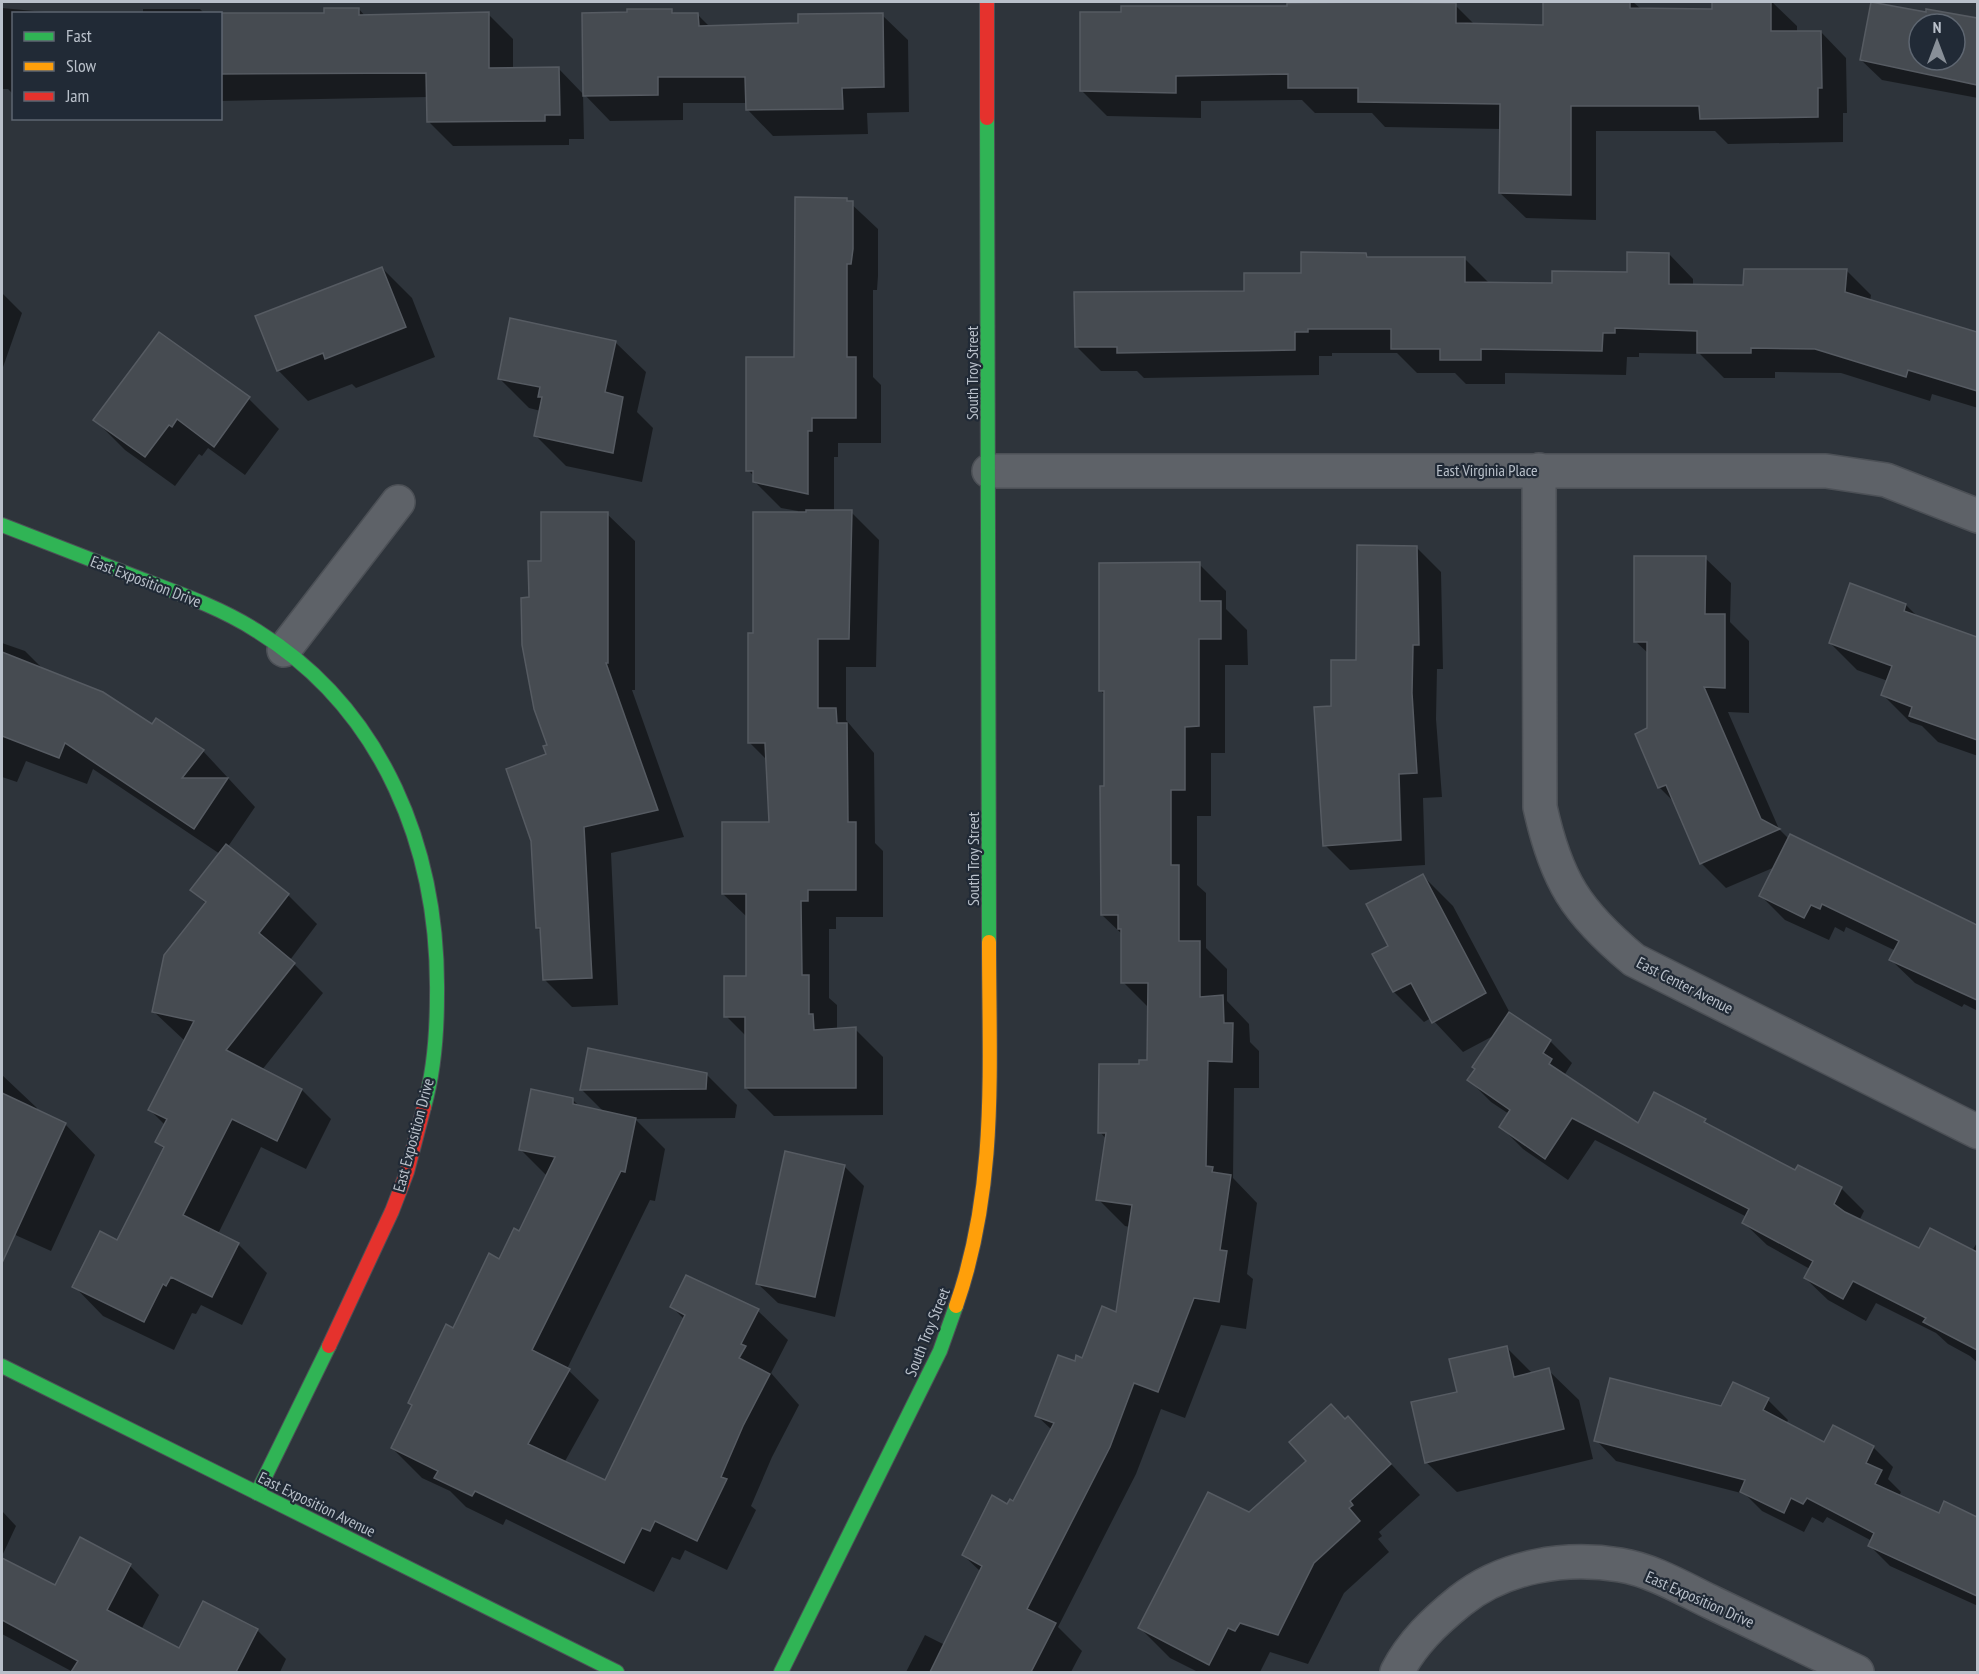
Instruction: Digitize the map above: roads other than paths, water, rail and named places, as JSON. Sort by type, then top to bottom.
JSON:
[{"type":"street","name":"South Troy Street","points":[[781,1672],[940,1351],[971,1263],[983,1203],[989,1141],[987,2]]},
{"type":"street","name":"East Center Avenue","points":[[1539,470],[1540,807],[1550,849],[1572,899],[1600,932],[1634,960],[1977,1132]]},
{"type":"street","name":"East Virginia Place","points":[[989,471],[1826,471],[1886,480],[1977,516]]},
{"type":"street","points":[[284,650],[398,502]]},
{"type":"street","name":"East Exposition Drive","points":[[2,525],[213,606],[284,650],[308,669],[350,714],[386,766],[413,822],[430,882],[439,943],[436,1029],[420,1124],[408,1170],[382,1238],[257,1493]]},
{"type":"street","name":"East Exposition Avenue","points":[[2,1366],[617,1672]]},
{"type":"street","name":"East Exposition Drive","points":[[1397,1672],[1405,1657],[1432,1623],[1474,1590],[1513,1572],[1566,1561],[1621,1565],[1662,1578],[1857,1672]]}]
